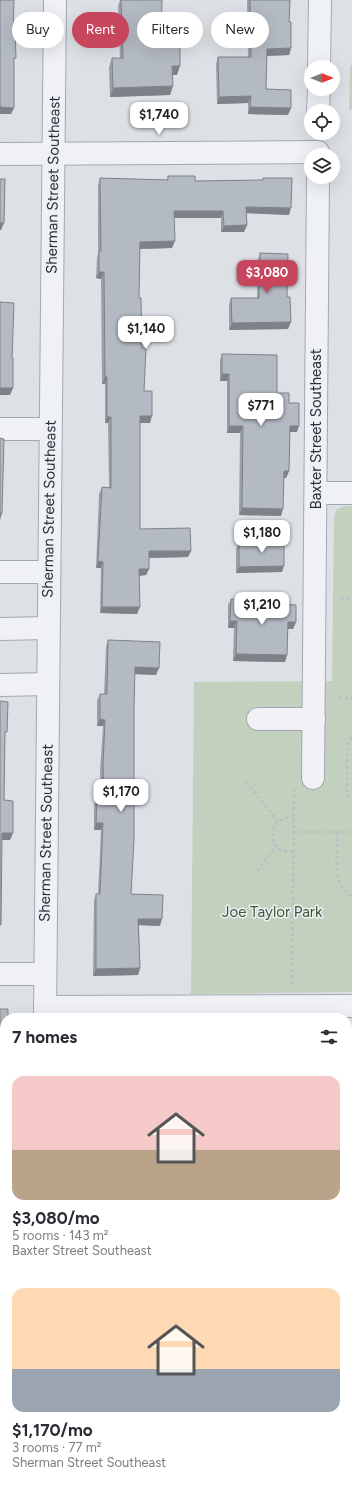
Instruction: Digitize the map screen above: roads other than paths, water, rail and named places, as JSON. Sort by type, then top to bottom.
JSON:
[{"type":"street","name":"Sherman Street Southeast","points":[[45,1012],[55,0]]},
{"type":"street","points":[[319,60],[320,0]]},
{"type":"street","points":[[0,154],[318,147]]},
{"type":"street","name":"Baxter Street Southeast","points":[[313,778],[318,184]]},
{"type":"street","points":[[0,429],[50,429]]},
{"type":"street","points":[[316,493],[352,493]]},
{"type":"street","points":[[0,572],[49,572]]},
{"type":"street","points":[[0,629],[48,628]]},
{"type":"street","points":[[0,685],[48,684]]},
{"type":"street","points":[[258,719],[314,719]]},
{"type":"street","points":[[0,974],[45,974]]},
{"type":"street","points":[[45,1012],[312,1012],[352,1006]]},
{"type":"park label","name":"Joe Taylor Park","points":[[272,912]]}]
